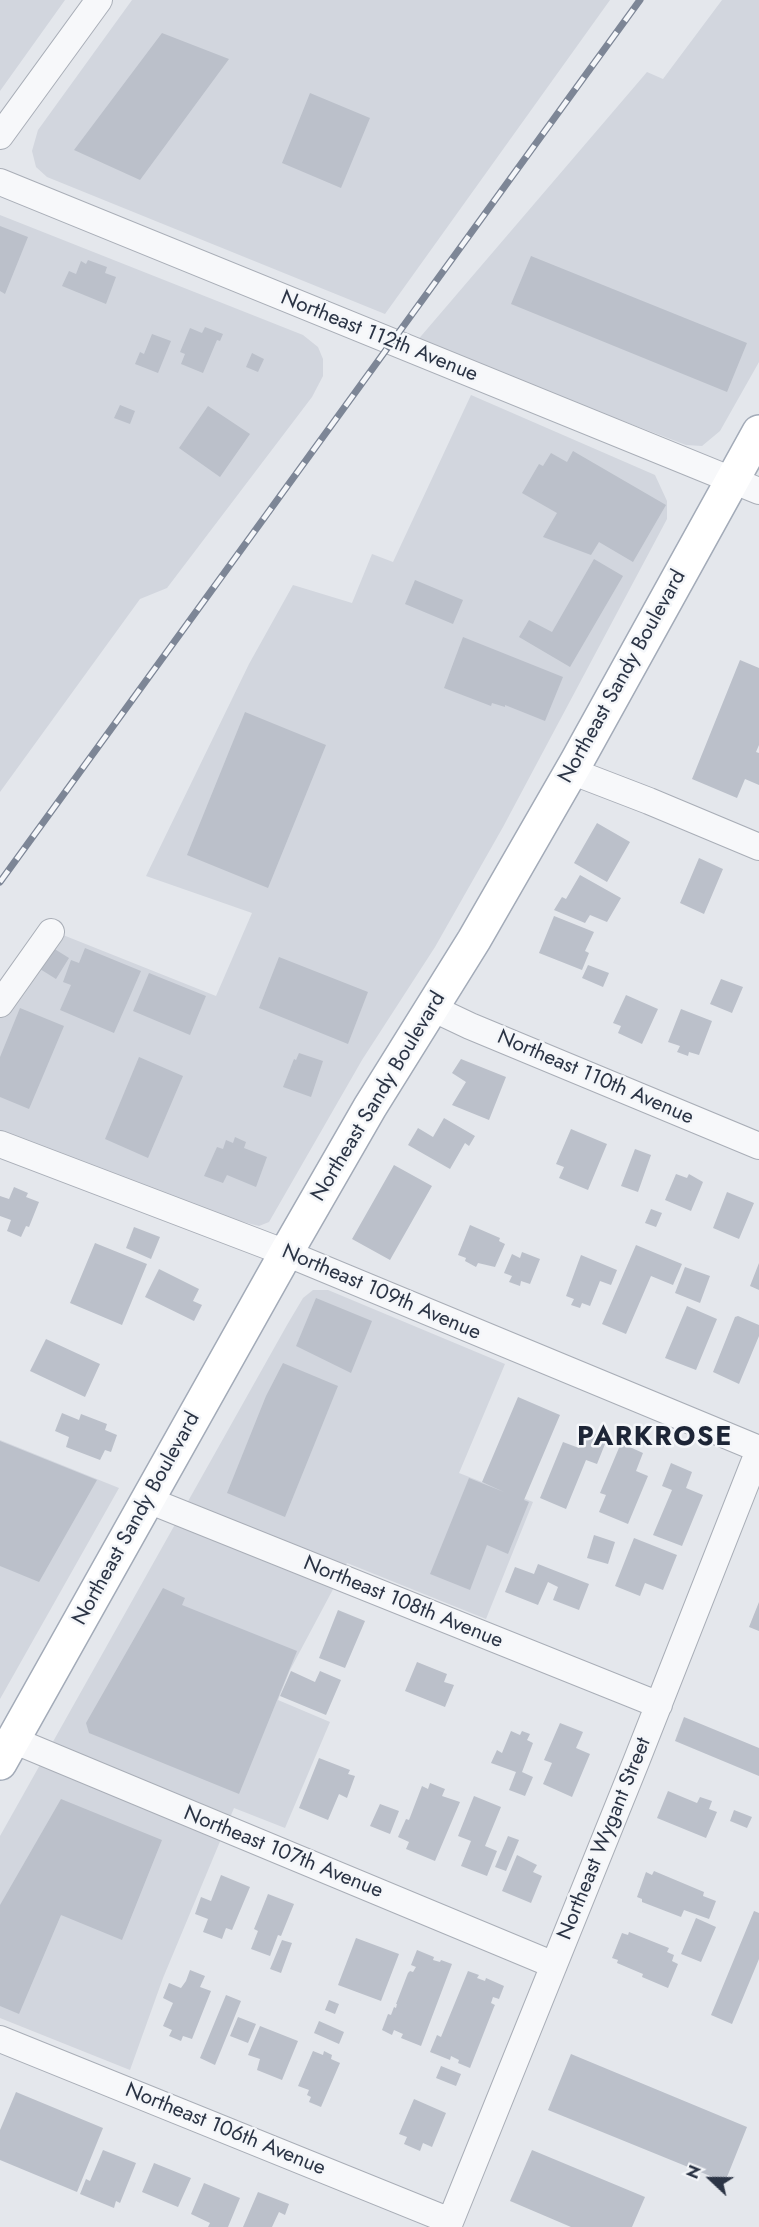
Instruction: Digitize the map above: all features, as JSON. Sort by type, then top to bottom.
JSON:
[{"type":"main road","name":"Northeast Sandy Boulevard","points":[[7,1751],[370,1107],[474,940],[571,771],[746,486],[759,432]]},
{"type":"street","points":[[0,136],[99,0]]},
{"type":"street","name":"Northeast 112th Avenue","points":[[0,182],[746,486]]},
{"type":"street","points":[[571,771],[759,847]]},
{"type":"street","points":[[0,1004],[51,932]]},
{"type":"street","name":"Northeast 110th Avenue","points":[[432,1008],[470,1026],[759,1146]]},
{"type":"street","name":"Northeast 109th Avenue","points":[[0,1144],[286,1253],[759,1450]]},
{"type":"street","name":"Northeast Wygant Street","points":[[449,2224],[659,1705],[759,1450]]},
{"type":"street","name":"Northeast 108th Avenue","points":[[148,1500],[659,1705]]},
{"type":"street","name":"Northeast 107th Avenue","points":[[7,1751],[554,1965]]},
{"type":"street","name":"Northeast 106th Avenue","points":[[0,2039],[449,2224]]},
{"type":"shaded area","points":[[0,0],[65,0],[0,91]]},
{"type":"shaded area","points":[[132,0],[610,0],[385,314],[47,177],[36,167],[32,151],[38,130]]},
{"type":"shaded area","points":[[722,0],[759,0],[759,362],[720,431],[702,446],[686,445],[416,342],[647,72],[663,79]]},
{"type":"shaded area","points":[[0,215],[303,335],[318,347],[323,359],[323,376],[312,397],[167,588],[140,599],[0,792]]},
{"type":"shaded area","points":[[471,395],[655,475],[667,501],[667,519],[503,827],[435,947],[362,1060],[269,1222],[259,1226],[224,1217],[0,1131],[0,1017],[58,933],[216,996],[252,913],[146,876],[249,664],[293,585],[352,603],[372,554],[393,562]]},
{"type":"shaded area","points":[[313,1290],[328,1290],[505,1364],[459,1473],[533,1502],[486,1619],[347,1563],[290,1670],[278,1700],[330,1722],[285,1828],[234,1808],[163,1978],[130,2070],[0,2018],[0,1836],[287,1325],[303,1298]]},
{"type":"shaded area","points":[[0,1440],[119,1488],[0,1699]]},
{"type":"building","points":[[162,33],[229,59],[140,180],[74,150]]},
{"type":"building","points":[[310,93],[370,118],[341,188],[282,163]]},
{"type":"building","points":[[0,226],[28,237],[5,294],[0,291]]},
{"type":"building","points":[[531,256],[747,343],[727,392],[511,304]]},
{"type":"building","points":[[88,260],[107,267],[105,273],[116,277],[106,304],[62,286],[69,271],[76,274],[81,261],[86,264]]},
{"type":"building","points":[[205,327],[223,334],[220,341],[217,340],[203,373],[181,364],[185,354],[180,352],[190,328],[202,333]]},
{"type":"building","points":[[152,334],[171,341],[158,373],[135,364],[140,352],[144,354]]},
{"type":"building","points":[[252,353],[264,359],[258,372],[246,367]]},
{"type":"building","points":[[120,405],[135,411],[130,424],[114,418]]},
{"type":"building","points":[[208,406],[250,434],[220,477],[179,448]]},
{"type":"building","points":[[573,451],[666,505],[633,562],[599,542],[591,555],[543,537],[557,513],[522,493],[539,464],[543,466],[551,453],[567,462]]},
{"type":"building","points":[[594,559],[623,576],[570,667],[519,637],[529,620],[552,632]]},
{"type":"building","points":[[415,580],[463,600],[453,624],[405,604]]},
{"type":"building","points":[[463,637],[563,677],[545,721],[505,705],[505,707],[492,703],[491,706],[444,688]]},
{"type":"building","points":[[740,660],[759,668],[759,745],[756,752],[759,753],[759,785],[745,779],[737,798],[692,779]]},
{"type":"building","points":[[245,712],[326,745],[268,888],[187,855]]},
{"type":"building","points":[[597,823],[630,842],[607,882],[574,863]]},
{"type":"building","points":[[699,858],[723,869],[704,914],[680,903]]},
{"type":"building","points":[[580,875],[621,898],[607,922],[590,915],[585,923],[554,910],[562,897],[566,899]]},
{"type":"building","points":[[554,916],[594,932],[585,951],[589,953],[582,970],[539,953]]},
{"type":"building","points":[[53,948],[69,958],[56,979],[40,969]]},
{"type":"building","points":[[85,948],[141,971],[114,1033],[60,1010],[71,985],[63,982],[71,960],[79,963]]},
{"type":"building","points":[[279,957],[368,992],[348,1044],[259,1008]]},
{"type":"building","points":[[588,965],[609,973],[603,987],[582,978]]},
{"type":"building","points":[[149,973],[206,996],[190,1035],[133,1011]]},
{"type":"building","points":[[721,979],[743,987],[732,1013],[710,1004]]},
{"type":"building","points":[[626,995],[658,1009],[642,1044],[618,1033],[621,1026],[613,1023]]},
{"type":"building","points":[[20,1008],[64,1026],[29,1109],[0,1097],[0,1057]]},
{"type":"building","points":[[681,1009],[712,1021],[699,1055],[689,1052],[688,1056],[677,1052],[680,1046],[668,1042]]},
{"type":"building","points":[[299,1053],[323,1061],[311,1097],[283,1087],[294,1059],[296,1060]]},
{"type":"building","points":[[139,1057],[183,1076],[148,1158],[105,1139]]},
{"type":"building","points":[[461,1059],[506,1077],[489,1120],[452,1105],[466,1082],[452,1073]]},
{"type":"building","points":[[444,1118],[475,1136],[469,1146],[465,1143],[450,1169],[408,1145],[418,1128],[433,1137]]},
{"type":"building","points":[[571,1129],[607,1144],[588,1190],[559,1178],[564,1167],[556,1164]]},
{"type":"building","points":[[235,1137],[246,1142],[244,1148],[267,1157],[256,1187],[227,1175],[223,1183],[204,1176],[217,1147],[223,1149],[226,1140],[233,1143]]},
{"type":"building","points":[[635,1149],[651,1155],[638,1192],[621,1186]]},
{"type":"building","points":[[394,1165],[432,1186],[390,1260],[352,1239]]},
{"type":"building","points":[[676,1174],[687,1178],[689,1174],[703,1182],[691,1211],[665,1200]]},
{"type":"building","points":[[14,1187],[28,1193],[26,1197],[39,1202],[29,1227],[26,1226],[21,1237],[7,1231],[11,1220],[0,1216],[0,1196],[9,1199]]},
{"type":"building","points":[[727,1192],[754,1203],[739,1239],[713,1228]]},
{"type":"building","points":[[651,1209],[662,1213],[656,1227],[645,1223]]},
{"type":"building","points":[[470,1225],[500,1238],[499,1241],[505,1244],[495,1267],[478,1263],[476,1267],[465,1261],[466,1258],[458,1255]]},
{"type":"building","points":[[134,1227],[160,1237],[151,1259],[126,1248]]},
{"type":"building","points":[[95,1243],[147,1264],[122,1325],[70,1303]]},
{"type":"building","points":[[636,1245],[682,1264],[673,1285],[651,1276],[626,1334],[602,1324]]},
{"type":"building","points":[[522,1252],[540,1259],[530,1284],[521,1281],[520,1286],[509,1282],[512,1276],[504,1273],[512,1254],[520,1258]]},
{"type":"building","points":[[581,1255],[617,1270],[611,1285],[600,1281],[590,1306],[582,1303],[580,1308],[571,1305],[574,1299],[566,1296]]},
{"type":"building","points":[[759,1263],[759,1290],[750,1286]]},
{"type":"building","points":[[685,1267],[710,1276],[700,1303],[675,1293]]},
{"type":"building","points":[[159,1269],[199,1289],[193,1301],[202,1305],[194,1321],[145,1297]]},
{"type":"building","points":[[316,1298],[372,1321],[351,1373],[296,1346]]},
{"type":"building","points":[[687,1306],[717,1319],[696,1370],[665,1358]]},
{"type":"building","points":[[738,1316],[759,1325],[759,1336],[739,1384],[713,1372],[735,1317]]},
{"type":"building","points":[[46,1339],[100,1364],[85,1397],[30,1371]]},
{"type":"building","points":[[283,1363],[338,1386],[285,1517],[227,1493],[266,1396]]},
{"type":"building","points":[[518,1397],[560,1415],[524,1500],[529,1502],[508,1554],[487,1545],[470,1590],[430,1574],[469,1478],[504,1492],[482,1482]]},
{"type":"building","points":[[62,1413],[79,1420],[81,1414],[107,1424],[105,1430],[117,1435],[111,1452],[105,1450],[100,1460],[66,1447],[69,1437],[55,1431]]},
{"type":"building","points":[[586,1430],[607,1439],[597,1464],[586,1460],[566,1509],[540,1498],[563,1442],[579,1448]]},
{"type":"building","points":[[0,1441],[97,1480],[39,1582],[0,1566]]},
{"type":"building","points":[[621,1443],[643,1453],[636,1471],[648,1476],[628,1524],[599,1512],[606,1495],[600,1493]]},
{"type":"building","points":[[671,1463],[692,1472],[686,1488],[703,1495],[682,1546],[653,1535],[672,1490],[662,1486]]},
{"type":"building","points":[[594,1535],[615,1542],[608,1564],[587,1558]]},
{"type":"building","points":[[634,1538],[677,1555],[663,1590],[645,1583],[640,1596],[615,1586]]},
{"type":"building","points":[[538,1564],[589,1584],[579,1610],[553,1600],[558,1587],[548,1582],[538,1605],[505,1592],[515,1567],[534,1574]]},
{"type":"building","points":[[163,1588],[185,1598],[182,1605],[297,1651],[239,1794],[89,1733],[86,1723]]},
{"type":"building","points":[[759,1602],[759,1631],[749,1627]]},
{"type":"building","points":[[338,1610],[365,1621],[345,1668],[319,1658]]},
{"type":"building","points":[[417,1662],[447,1674],[444,1682],[454,1685],[445,1707],[405,1691]]},
{"type":"building","points":[[291,1671],[315,1682],[320,1671],[341,1680],[326,1715],[280,1696]]},
{"type":"building","points":[[684,1717],[759,1748],[759,1776],[675,1741]]},
{"type":"building","points":[[560,1723],[583,1732],[576,1748],[590,1754],[572,1797],[543,1784],[552,1763],[544,1760]]},
{"type":"building","points":[[511,1731],[520,1735],[522,1731],[530,1734],[527,1740],[533,1743],[522,1772],[533,1777],[525,1796],[509,1790],[516,1772],[491,1763],[497,1750],[502,1753]]},
{"type":"building","points":[[319,1758],[350,1770],[348,1774],[355,1776],[347,1798],[339,1794],[328,1820],[299,1808]]},
{"type":"building","points":[[430,1783],[445,1789],[442,1796],[460,1802],[435,1861],[406,1849],[409,1842],[398,1837],[406,1819],[409,1820],[422,1786],[428,1789]]},
{"type":"building","points":[[668,1791],[697,1803],[700,1797],[712,1801],[709,1809],[717,1812],[706,1838],[657,1818]]},
{"type":"building","points":[[474,1796],[501,1807],[485,1846],[497,1851],[487,1876],[461,1866],[471,1841],[458,1836]]},
{"type":"building","points":[[61,1799],[162,1840],[122,1940],[61,1915],[19,2014],[0,2006],[0,1905]]},
{"type":"building","points":[[380,1804],[399,1811],[390,1834],[370,1826]]},
{"type":"building","points":[[734,1810],[752,1817],[747,1828],[730,1821]]},
{"type":"building","points":[[508,1836],[519,1840],[506,1871],[495,1867]]},
{"type":"building","points":[[517,1855],[537,1865],[533,1872],[542,1876],[531,1903],[502,1891]]},
{"type":"building","points":[[654,1871],[704,1892],[703,1896],[716,1901],[709,1919],[684,1910],[681,1917],[642,1902],[642,1899],[637,1897],[646,1872],[652,1875]]},
{"type":"building","points":[[221,1875],[250,1887],[232,1930],[226,1928],[222,1939],[203,1932],[208,1919],[195,1914],[201,1897],[211,1901]]},
{"type":"building","points":[[268,1894],[294,1904],[270,1956],[251,1949],[258,1931],[254,1929]]},
{"type":"building","points":[[754,1911],[759,1913],[759,1959],[732,2024],[711,2015]]},
{"type":"building","points":[[696,1918],[716,1927],[701,1962],[681,1954]]},
{"type":"building","points":[[629,1932],[669,1948],[667,1952],[674,1955],[672,1961],[678,1964],[668,1988],[642,1977],[643,1974],[617,1963],[618,1960],[612,1958],[622,1933],[628,1935]]},
{"type":"building","points":[[356,1938],[399,1954],[381,2001],[338,1985]]},
{"type":"building","points":[[282,1940],[292,1943],[281,1973],[270,1969]]},
{"type":"building","points":[[417,1950],[434,1957],[433,1960],[452,1964],[421,2046],[401,2038],[403,2034],[394,2030],[392,2035],[382,2030],[388,2014],[391,2015],[394,2007],[396,2008],[408,1973],[413,1972],[416,1967],[411,1965]]},
{"type":"building","points":[[190,1970],[205,1976],[200,1987],[211,1991],[192,2039],[183,2036],[181,2041],[169,2036],[172,2030],[163,2026],[173,2003],[163,1998],[169,1983],[181,1988]]},
{"type":"building","points":[[468,1971],[479,1975],[477,1978],[485,1981],[486,1978],[504,1986],[499,1999],[493,1997],[491,2003],[495,2005],[470,2068],[458,2063],[459,2060],[451,2056],[450,2060],[430,2052],[437,2035],[441,2037]]},
{"type":"building","points":[[226,1995],[241,2001],[215,2065],[200,2058]]},
{"type":"building","points":[[329,2000],[339,2004],[335,2014],[325,2010]]},
{"type":"building","points":[[238,2017],[256,2024],[248,2043],[230,2036]]},
{"type":"building","points":[[319,2021],[344,2032],[339,2044],[314,2033]]},
{"type":"building","points":[[260,2026],[298,2041],[282,2080],[257,2070],[260,2059],[248,2055]]},
{"type":"building","points":[[313,2051],[323,2055],[324,2051],[332,2055],[331,2059],[340,2063],[321,2107],[309,2102],[311,2097],[307,2095],[309,2090],[298,2086]]},
{"type":"building","points":[[571,2054],[747,2127],[725,2182],[548,2110]]},
{"type":"building","points":[[441,2066],[461,2074],[456,2086],[436,2078]]},
{"type":"building","points":[[16,2092],[103,2128],[77,2192],[0,2160],[0,2130]]},
{"type":"building","points":[[414,2099],[446,2113],[432,2147],[423,2143],[420,2151],[404,2144],[407,2137],[399,2134]]},
{"type":"building","points":[[103,2150],[136,2163],[120,2203],[116,2201],[114,2208],[80,2194],[86,2179],[90,2181]]},
{"type":"building","points":[[532,2150],[645,2197],[632,2227],[571,2227],[510,2201]]},
{"type":"building","points":[[154,2163],[191,2178],[178,2207],[142,2192]]},
{"type":"building","points":[[204,2183],[240,2198],[228,2227],[208,2227],[210,2223],[191,2214]]},
{"type":"building","points":[[258,2192],[289,2204],[285,2215],[279,2212],[272,2227],[243,2227]]},
{"type":"railway","points":[[0,882],[640,0]]},
{"type":"district","name":"PARKROSE","points":[[655,1438]]}]
